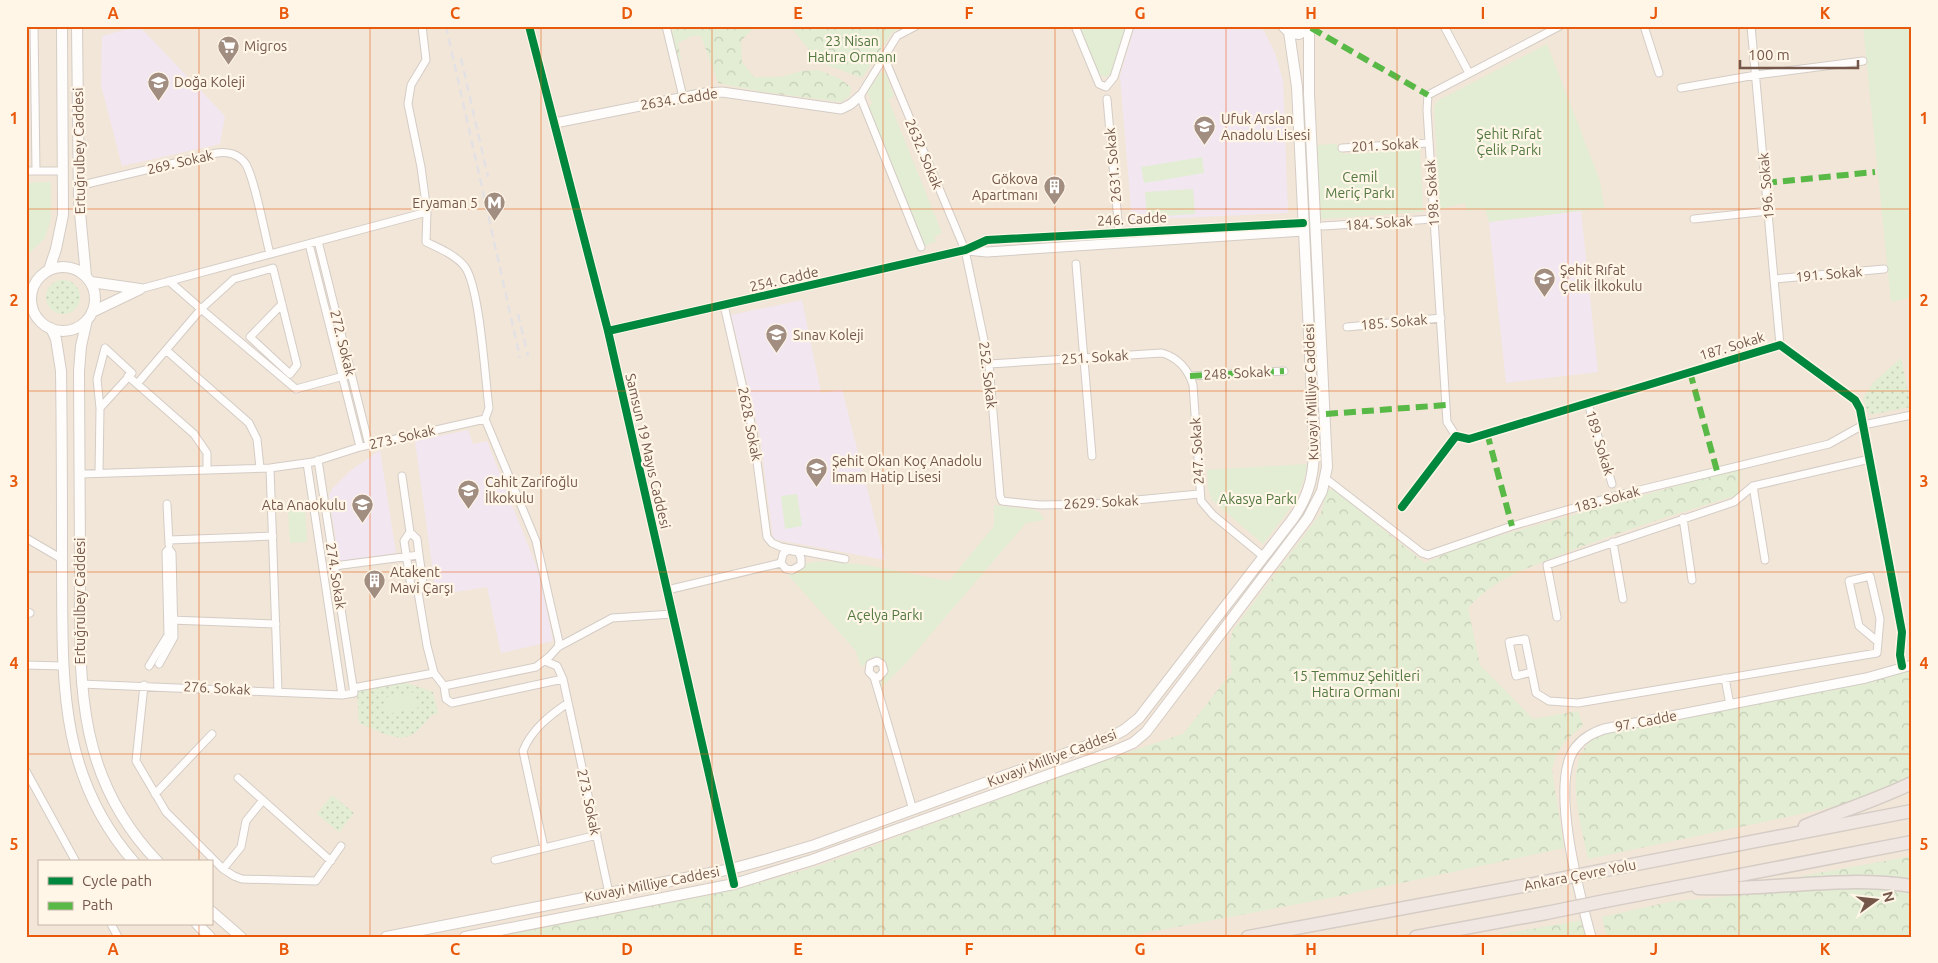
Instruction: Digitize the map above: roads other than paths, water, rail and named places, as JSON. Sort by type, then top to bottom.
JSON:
[{"type":"highway","points":[[1783,836],[1836,813],[1880,799],[1912,783]]},
{"type":"highway","name":"Ankara Çevre Yolu","points":[[1248,937],[1912,812]]},
{"type":"highway","points":[[1416,937],[1912,842]]},
{"type":"highway","points":[[1673,888],[1736,890],[1785,884],[1860,882],[1890,882],[1912,886]]},
{"type":"main road","name":"Ertuğrulbey Caddesi","points":[[49,270],[56,249],[63,215],[62,26]]},
{"type":"main road","name":"Ertuğrulbey Caddesi","points":[[77,26],[78,186],[88,279]]},
{"type":"main road","points":[[1284,28],[1299,34],[1311,28]]},
{"type":"main road","name":"Kuvayi Milliye Caddesi","points":[[386,937],[731,869],[815,845],[1042,763],[1124,730],[1147,708],[1302,506],[1309,492],[1314,470],[1297,87],[1284,28]]},
{"type":"main road","name":"Kuvayi Milliye Caddesi","points":[[465,937],[734,884],[812,860],[1127,745],[1137,739],[1152,724],[1308,518],[1316,504],[1325,478],[1326,414],[1311,28]]},
{"type":"main road","points":[[1303,227],[1318,226]]},
{"type":"main road","points":[[26,285],[38,279],[49,270],[67,266],[88,279],[140,289]]},
{"type":"main road","points":[[38,279],[31,297],[36,315],[51,328],[70,330],[90,316],[140,289]]},
{"type":"main road","points":[[88,279],[95,296],[90,316]]},
{"type":"main road","name":"Ertuğrulbey Caddesi","points":[[90,316],[81,346],[79,371],[81,684],[89,737],[102,778],[133,834],[156,860]]},
{"type":"main road","points":[[26,317],[42,322]]},
{"type":"main road","name":"Ertuğrulbey Caddesi","points":[[51,328],[56,339],[61,371],[63,666],[72,741],[85,784],[101,817],[119,845],[132,860]]},
{"type":"main road","points":[[1194,648],[1204,656]]},
{"type":"main road","points":[[212,912],[241,937]]},
{"type":"main road","points":[[199,926],[210,937]]},
{"type":"street","points":[[34,26],[36,171]]},
{"type":"street","points":[[422,26],[426,60],[411,85],[408,104],[421,167],[427,212],[426,242],[443,250],[462,264],[469,275],[477,307],[488,408],[485,419],[536,541],[559,642],[558,647]]},
{"type":"street","name":"Samsun 19 Mayıs Caddesi","points":[[529,26],[608,331],[734,884]]},
{"type":"street","points":[[666,26],[683,97]]},
{"type":"street","points":[[916,26],[897,36],[860,96],[921,247]]},
{"type":"street","points":[[1075,26],[1099,84],[1106,87],[1114,77],[1130,26]]},
{"type":"street","points":[[1444,26],[1469,73]]},
{"type":"street","points":[[1644,26],[1659,73]]},
{"type":"street","name":"196. Sokak","points":[[1751,26],[1780,345]]},
{"type":"street","name":"198. Sokak","points":[[1456,436],[1447,422],[1429,143],[1428,95],[1555,27]]},
{"type":"street","name":"2632. Sokak","points":[[884,58],[965,250]]},
{"type":"street","points":[[1681,88],[1756,75],[1863,61]]},
{"type":"street","name":"2634. Cadde","points":[[555,123],[683,97],[722,92],[841,109],[851,104],[860,96]]},
{"type":"street","name":"2631. Sokak","points":[[1107,99],[1119,232]]},
{"type":"street","name":"201. Sokak","points":[[1342,148],[1429,143]]},
{"type":"street","name":"269. Sokak","points":[[78,186],[217,153],[230,153],[238,157],[248,170],[270,254]]},
{"type":"street","points":[[26,171],[63,171]]},
{"type":"street","points":[[1694,219],[1768,211]]},
{"type":"street","points":[[140,289],[427,212]]},
{"type":"street","name":"184. Sokak","points":[[1318,226],[1434,219]]},
{"type":"street","name":"246. Cadde","points":[[965,250],[987,240],[1119,232],[1303,227]]},
{"type":"street","name":"246. Cadde","points":[[965,250],[988,252],[1303,227]]},
{"type":"street","name":"272. Sokak","points":[[318,241],[369,445]]},
{"type":"street","name":"272. Sokak","points":[[309,244],[360,447]]},
{"type":"street","name":"254. Cadde","points":[[608,331],[965,250]]},
{"type":"street","name":"252. Sokak","points":[[965,250],[990,364],[1000,496],[1002,501]]},
{"type":"street","points":[[1076,264],[1092,456]]},
{"type":"street","points":[[137,384],[201,309],[234,279],[273,268],[282,304],[297,366],[290,374],[250,337],[282,304]]},
{"type":"street","name":"191. Sokak","points":[[1774,279],[1884,269]]},
{"type":"street","points":[[170,281],[296,388],[351,374]]},
{"type":"street","name":"2628. Sokak","points":[[724,305],[753,432],[767,537],[772,544],[795,550]]},
{"type":"street","name":"185. Sokak","points":[[1347,327],[1441,318]]},
{"type":"street","name":"187. Sokak","points":[[1456,436],[1469,439],[1780,345],[1855,400],[1860,409],[1902,632],[1900,655],[1902,666]]},
{"type":"street","points":[[99,473],[100,408],[97,379],[105,348],[132,373],[100,408]]},
{"type":"street","points":[[166,350],[249,423],[257,439],[260,468]]},
{"type":"street","name":"251. Sokak","points":[[990,364],[1162,353],[1180,362],[1190,376]]},
{"type":"street","name":"248. Sokak","points":[[1190,376],[1284,371]]},
{"type":"street","points":[[128,376],[194,434],[207,453],[207,470]]},
{"type":"street","name":"247. Sokak","points":[[1190,376],[1195,398],[1199,494],[1204,506],[1264,557]]},
{"type":"street","name":"189. Sokak","points":[[1588,403],[1612,484]]},
{"type":"street","name":"183. Sokak","points":[[1325,478],[1422,553],[1428,555],[1512,526],[1606,499],[1829,444],[1863,425],[1912,415]]},
{"type":"street","name":"273. Sokak","points":[[80,474],[270,468],[307,463],[360,447],[485,419]]},
{"type":"street","points":[[1402,507],[1456,436]]},
{"type":"street","points":[[1556,617],[1547,565],[1734,502],[1753,486],[1870,459]]},
{"type":"street","name":"274. Sokak","points":[[318,460],[353,690]]},
{"type":"street","name":"274. Sokak","points":[[307,463],[342,695]]},
{"type":"street","points":[[270,468],[278,691]]},
{"type":"street","points":[[402,476],[410,532],[417,539],[423,583],[418,592],[426,646],[434,673],[444,686],[446,699],[452,703],[563,679],[557,666],[545,661]]},
{"type":"street","points":[[1753,486],[1765,560]]},
{"type":"street","name":"2629. Sokak","points":[[1002,501],[1040,505],[1095,504],[1199,494]]},
{"type":"street","points":[[159,664],[174,637],[171,620],[172,553],[169,550],[167,504]]},
{"type":"street","points":[[1683,518],[1692,580]]},
{"type":"street","points":[[410,532],[404,541],[410,586],[418,592]]},
{"type":"street","points":[[169,540],[272,536]]},
{"type":"street","points":[[26,538],[62,559]]},
{"type":"street","points":[[1613,542],[1623,599]]},
{"type":"street","points":[[795,550],[801,558],[798,567],[789,570],[781,563],[781,557],[785,552],[795,550],[845,559]]},
{"type":"street","points":[[334,566],[419,554]]},
{"type":"street","points":[[667,590],[781,563]]},
{"type":"street","points":[[1532,672],[1516,676],[1509,642],[1525,639],[1532,672],[1536,693],[1549,701],[1578,702],[1877,653],[1880,619],[1870,576],[1849,581],[1859,626],[1878,641]]},
{"type":"street","points":[[444,686],[536,667],[545,661],[558,647],[612,618],[673,614]]},
{"type":"street","points":[[171,620],[276,624]]},
{"type":"street","points":[[149,666],[166,640],[171,620]]},
{"type":"street","points":[[26,665],[63,666]]},
{"type":"street","name":"97. Cadde","points":[[1591,937],[1570,843],[1564,801],[1568,762],[1575,748],[1587,736],[1604,729],[1866,678],[1902,666],[1912,665]]},
{"type":"street","name":"276. Sokak","points":[[81,684],[144,685],[342,695],[353,690],[434,673]]},
{"type":"street","points":[[874,677],[913,810]]},
{"type":"street","points":[[1725,678],[1730,705]]},
{"type":"street","name":"273. Sokak","points":[[563,679],[609,893]]},
{"type":"street","points":[[144,685],[136,761],[166,812],[223,869],[242,879],[316,882],[341,846]]},
{"type":"street","points":[[544,848],[523,751],[526,744],[548,716],[568,703]]},
{"type":"street","points":[[155,794],[212,734]]},
{"type":"street","points":[[26,771],[75,860]]},
{"type":"street","points":[[238,778],[331,861]]},
{"type":"street","points":[[223,869],[241,847],[246,821],[263,800]]},
{"type":"street","points":[[495,860],[596,835]]},
{"type":"railway","points":[[446,26],[520,358]]},
{"type":"railway","points":[[461,58],[488,177]]},
{"type":"railway","points":[[518,314],[528,356]]},
{"type":"place","name":"Migros","points":[[228,65]]},
{"type":"place","name":"Doğa Koleji","points":[[158,101]]},
{"type":"place","name":"Ufuk Arslan Anadolu Lisesi","points":[[1205,146]]},
{"type":"place","name":"Gökova Apartmanı","points":[[1054,206]]},
{"type":"place","name":"Eryaman 5","points":[[494,222]]},
{"type":"place","name":"Şehit Rıfat Çelik İlkokulu","points":[[1544,297]]},
{"type":"place","name":"Sınav Koleji","points":[[777,354]]},
{"type":"place","name":"Şehit Okan Koç Anadolu İmam Hatip Lisesi","points":[[816,488]]},
{"type":"place","name":"Cahit Zarifoğlu İlkokulu","points":[[469,509]]},
{"type":"place","name":"Ata Anaokulu","points":[[362,524]]},
{"type":"place","name":"Atakent Mavi Çarşı","points":[[374,599]]},
{"type":"park label","name":"23 Nisan Hatıra Ormanı","points":[[852,49]]},
{"type":"park label","name":"Şehit Rıfat Çelik Parkı","points":[[1509,142]]},
{"type":"park label","name":"Cemil Meriç Parkı","points":[[1360,186]]},
{"type":"park label","name":"Akasya Parkı","points":[[1258,499]]},
{"type":"park label","name":"Açelya Parkı","points":[[885,615]]},
{"type":"park label","name":"15 Temmuz Şehitleri Hatıra Ormanı","points":[[1356,684]]}]
